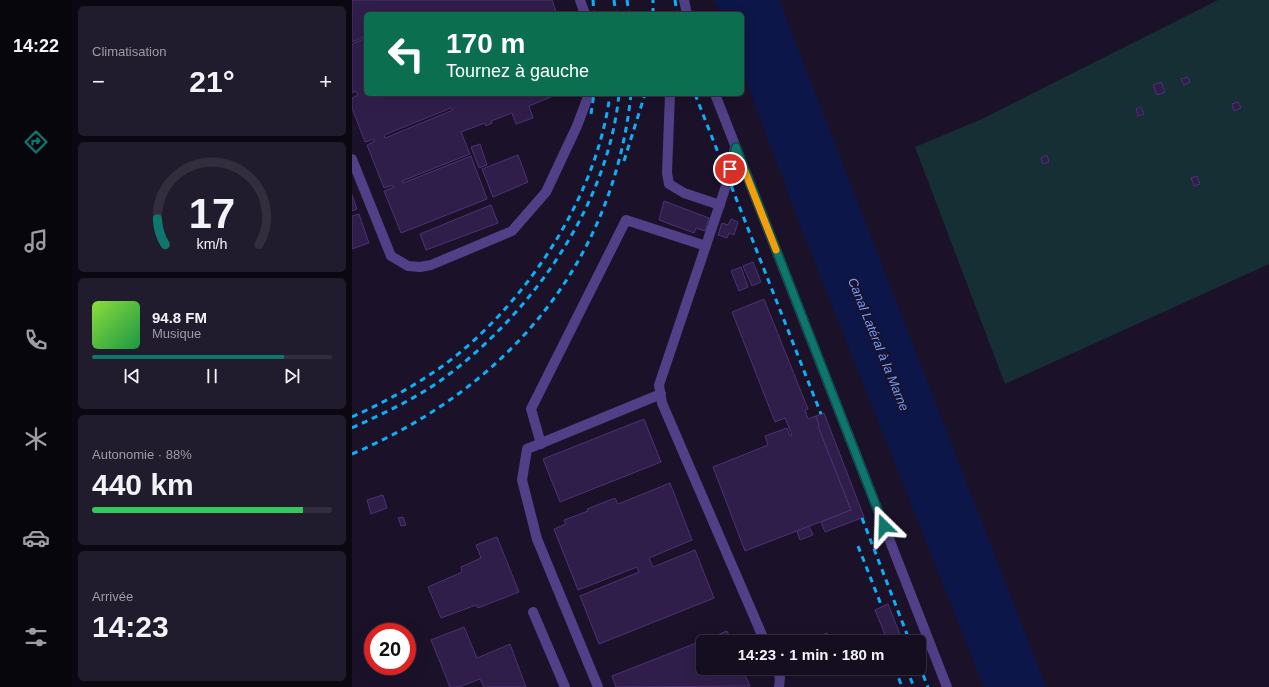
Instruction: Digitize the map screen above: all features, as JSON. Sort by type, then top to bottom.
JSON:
[{"type":"lane","points":[[580,0],[584,12]]},
{"type":"lane","points":[[684,0],[687,12]]},
{"type":"lane","points":[[352,160],[391,256],[408,266],[420,267],[431,265],[512,231],[546,192],[577,126],[588,96]]},
{"type":"lane","points":[[670,96],[667,173],[668,184],[684,193],[720,205]]},
{"type":"lane","points":[[716,96],[947,687]]},
{"type":"lane","points":[[736,147],[720,205],[659,385],[662,403],[762,635]]},
{"type":"lane","points":[[541,444],[531,409],[626,220],[706,246]]},
{"type":"lane","points":[[598,687],[537,539],[522,480],[527,449],[661,394]]},
{"type":"lane","points":[[533,612],[565,687]]},
{"type":"lane","points":[[778,687],[780,678],[779,675]]},
{"type":"green space","points":[[1218,0],[1269,0],[1269,264],[1005,384],[915,147],[982,119]]},
{"type":"water","name":"Canal Latéral à la Marne","points":[[715,0],[779,0],[1046,687],[984,687],[806,240],[744,75],[744,12],[719,12]]},
{"type":"building","points":[[352,0],[552,0],[556,12],[364,12],[364,37],[352,42]]},
{"type":"building","points":[[364,39],[364,96],[553,96],[529,106],[533,118],[516,124],[512,113],[491,121],[492,123],[486,126],[485,123],[461,132],[470,154],[402,181],[403,183],[471,156],[487,199],[401,233],[384,191],[394,187],[393,185],[384,188],[367,145],[375,141],[374,139],[365,142],[352,108],[352,98],[358,95],[356,91],[352,93],[352,44]],"holes":[[[451,108],[453,110],[385,138],[384,135]]]},
{"type":"building","points":[[1188,77],[1190,82],[1184,85],[1181,79]]},
{"type":"building","points":[[1161,82],[1165,92],[1157,95],[1153,85]]},
{"type":"building","points":[[1238,102],[1241,108],[1234,111],[1232,104]]},
{"type":"building","points":[[1141,107],[1144,114],[1138,116],[1136,109]]},
{"type":"building","points":[[480,144],[487,165],[479,168],[471,147]]},
{"type":"building","points":[[518,155],[528,182],[493,197],[482,169]]},
{"type":"building","points":[[1047,155],[1049,162],[1043,164],[1041,158]]},
{"type":"building","points":[[1197,176],[1200,184],[1194,186],[1191,178]]},
{"type":"building","points":[[352,195],[357,209],[352,211]]},
{"type":"building","points":[[664,201],[709,218],[705,231],[696,228],[694,233],[659,220]]},
{"type":"building","points":[[491,205],[498,223],[426,250],[420,234]]},
{"type":"building","points":[[359,214],[369,243],[352,249],[352,216]]},
{"type":"building","points":[[731,219],[738,222],[734,235],[729,233],[727,238],[718,235],[722,223],[728,225]]},
{"type":"building","points":[[753,262],[761,282],[752,286],[743,266]]},
{"type":"building","points":[[741,267],[748,287],[739,291],[731,271]]},
{"type":"building","points":[[764,299],[808,409],[805,410],[808,419],[816,416],[818,426],[851,510],[745,551],[713,467],[768,445],[765,436],[787,428],[790,436],[792,435],[785,418],[775,422],[732,312]]},
{"type":"building","points":[[824,413],[864,517],[825,532],[821,522],[851,510],[818,426],[816,416]]},
{"type":"building","points":[[644,419],[661,462],[560,502],[543,459]]},
{"type":"building","points":[[670,483],[692,540],[649,558],[653,567],[695,550],[714,598],[599,644],[580,596],[639,572],[637,567],[578,590],[554,529],[566,524],[564,520],[588,511],[587,509],[615,498],[618,504]]},
{"type":"building","points":[[383,495],[387,508],[371,514],[367,500]]},
{"type":"building","points":[[403,517],[406,525],[401,526],[398,518]]},
{"type":"building","points":[[809,526],[813,535],[800,540],[797,531]]},
{"type":"building","points":[[497,537],[519,592],[478,608],[476,605],[441,618],[428,587],[462,572],[461,567],[481,558],[476,545]]},
{"type":"building","points":[[888,604],[900,635],[885,635],[875,610]]},
{"type":"building","points":[[464,627],[477,658],[510,644],[526,687],[484,687],[480,679],[459,687],[450,687],[431,640]]},
{"type":"building","points":[[727,631],[729,635],[717,635]]},
{"type":"building","points":[[696,643],[696,675],[745,675],[750,686],[616,687],[612,676]]},
{"type":"railway","points":[[593,0],[594,12]]},
{"type":"railway","points":[[614,0],[616,12]]},
{"type":"railway","points":[[627,0],[629,12]]},
{"type":"railway","points":[[653,0],[653,12]]},
{"type":"railway","points":[[675,0],[677,12]]},
{"type":"railway","points":[[591,114],[594,96]]},
{"type":"railway","points":[[352,417],[410,387],[437,370],[463,350],[490,325],[515,297],[538,267],[559,235],[577,201],[592,166],[603,130],[610,96]]},
{"type":"railway","points":[[352,428],[408,401],[440,381],[473,355],[504,325],[533,291],[559,256],[581,217],[599,177],[612,136],[619,96]]},
{"type":"railway","points":[[352,454],[408,427],[458,394],[504,356],[543,313],[576,265],[602,213],[620,156],[631,96]]},
{"type":"railway","points":[[624,161],[644,96]]},
{"type":"railway","points":[[696,96],[821,414]]},
{"type":"railway","points":[[862,518],[907,635]]},
{"type":"railway","points":[[858,546],[882,607]]},
{"type":"railway","points":[[898,675],[902,687]]},
{"type":"railway","points":[[909,675],[914,687]]},
{"type":"railway","points":[[923,675],[928,687]]},
{"type":"slow traffic","points":[[744,169],[776,250]]},
{"type":"route","points":[[730,169],[736,147],[884,526]]}]
